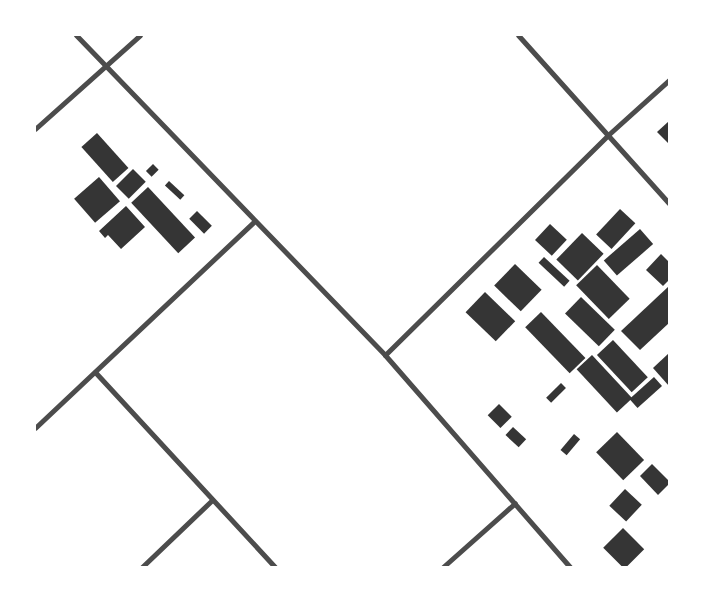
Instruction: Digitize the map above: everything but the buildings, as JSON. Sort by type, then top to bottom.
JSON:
[{"type":"street","points":[[76,35],[385,355],[570,567]]},
{"type":"street","points":[[35,129],[140,35]]},
{"type":"street","points":[[518,35],[669,203]]},
{"type":"street","points":[[385,355],[608,135],[669,80]]},
{"type":"street","points":[[35,428],[255,221]]},
{"type":"street","points":[[95,372],[275,567]]},
{"type":"street","points":[[142,567],[212,500]]},
{"type":"street","points":[[443,567],[515,503]]}]
